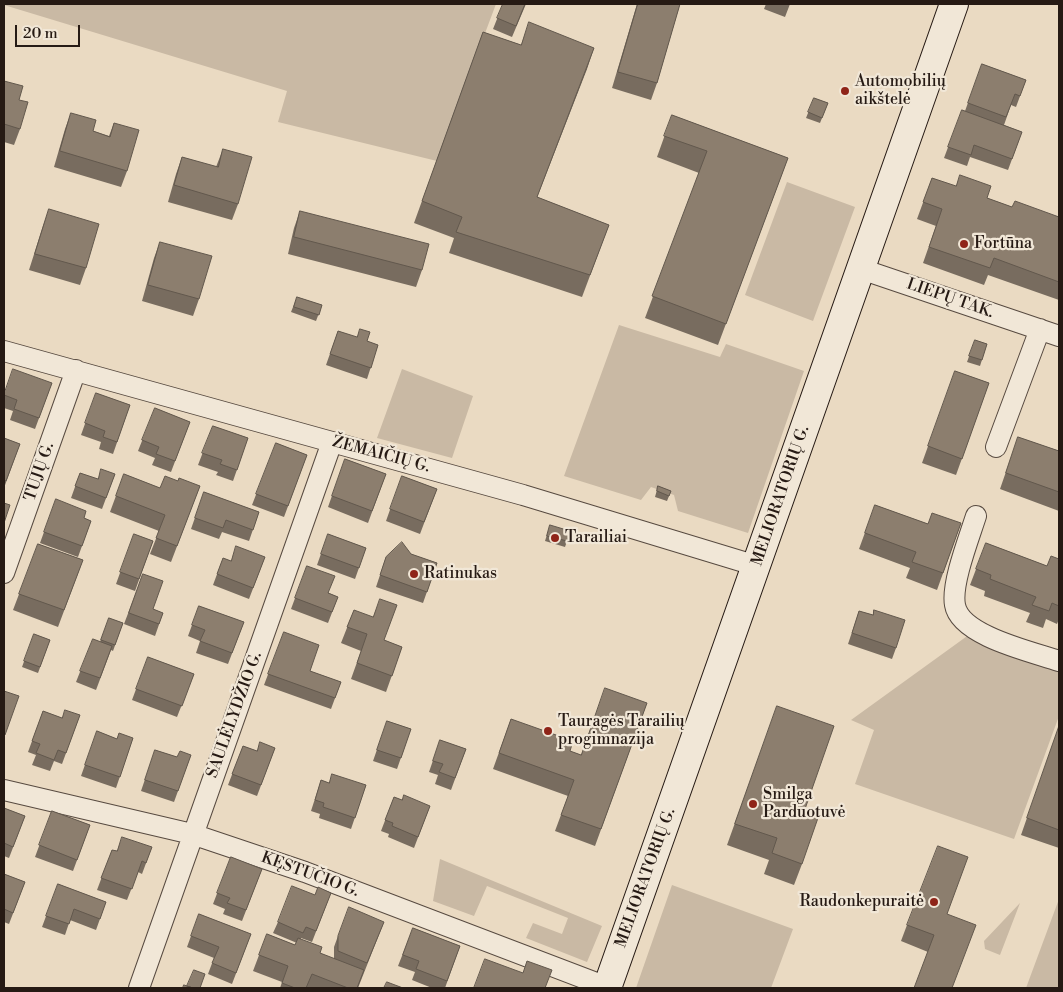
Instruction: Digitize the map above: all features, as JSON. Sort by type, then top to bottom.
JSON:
[{"type":"main road","name":"MELIORATORIŲ G.","points":[[607,988],[954,4]]},
{"type":"street","name":"LIEPŲ TAK.","points":[[861,269],[1059,336]]},
{"type":"street","points":[[996,447],[1040,329]]},
{"type":"street","name":"ŽEMAIČIŲ G.","points":[[4,351],[523,495],[757,566]]},
{"type":"street","name":"TUJŲ G.","points":[[4,573],[76,370]]},
{"type":"street","name":"SAULĖLYDŽIO G.","points":[[139,988],[332,442]]},
{"type":"street","points":[[976,516],[955,592],[955,607],[964,622],[978,632],[1059,661]]},
{"type":"street","name":"KĘSTUČIO G.","points":[[4,790],[192,834],[305,872],[607,988]]},
{"type":"shaded area","points":[[496,4],[437,161],[278,122],[287,91],[4,5]]},
{"type":"shaded area","points":[[787,182],[855,207],[813,321],[745,295]]},
{"type":"shaded area","points":[[619,325],[720,357],[726,344],[804,371],[748,533],[678,511],[674,495],[651,487],[641,500],[564,476]]},
{"type":"shaded area","points":[[402,369],[473,396],[452,458],[377,438]]},
{"type":"shaded area","points":[[970,634],[1059,667],[1059,716],[1014,839],[855,784],[874,730],[851,720]]},
{"type":"shaded area","points":[[440,859],[602,926],[587,962],[526,938],[533,923],[562,934],[568,918],[487,886],[474,916],[433,901]]},
{"type":"shaded area","points":[[672,885],[793,929],[771,988],[636,988]]},
{"type":"shaded area","points":[[1059,899],[1059,988],[1026,988]]},
{"type":"shaded area","points":[[1020,903],[1000,955],[985,949],[984,941]]},
{"type":"building","points":[[503,4],[525,4],[516,26],[497,18]]},
{"type":"building","points":[[638,4],[680,4],[657,83],[618,72]]},
{"type":"building","points":[[529,22],[594,48],[537,197],[609,225],[590,275],[456,232],[462,217],[422,201],[483,32],[521,45]]},
{"type":"building","points":[[982,64],[1026,80],[1020,96],[1015,94],[1006,117],[968,103]]},
{"type":"building","points":[[4,81],[23,86],[19,100],[28,102],[20,129],[4,124]]},
{"type":"building","points":[[814,98],[828,103],[822,118],[808,112]]},
{"type":"building","points":[[962,110],[1022,132],[1012,159],[974,145],[971,155],[948,147]]},
{"type":"building","points":[[71,113],[96,120],[93,131],[110,137],[114,123],[139,130],[127,171],[60,151]]},
{"type":"building","points":[[672,115],[788,158],[726,324],[652,296],[707,151],[664,136]]},
{"type":"building","points":[[223,149],[252,157],[238,204],[174,185],[182,157],[218,167]]},
{"type":"building","points":[[960,175],[991,186],[987,198],[1012,207],[1015,201],[1059,217],[1059,282],[994,258],[990,268],[929,247],[942,209],[923,202],[932,178],[956,186]]},
{"type":"building","points":[[49,209],[99,224],[86,268],[35,254]]},
{"type":"building","points":[[300,211],[429,244],[422,270],[294,237]]},
{"type":"building","points":[[160,242],[212,256],[199,299],[148,285]]},
{"type":"building","points":[[297,297],[322,305],[319,315],[294,307]]},
{"type":"building","points":[[360,329],[370,332],[367,341],[378,345],[371,368],[330,354],[338,331],[357,337]]},
{"type":"building","points":[[975,340],[987,344],[982,360],[969,356]]},
{"type":"building","points":[[13,369],[52,383],[39,418],[14,409],[17,400],[4,395]]},
{"type":"building","points":[[955,371],[989,383],[962,459],[928,446]]},
{"type":"building","points":[[96,393],[130,405],[117,442],[103,437],[105,431],[85,423]]},
{"type":"building","points":[[155,408],[190,422],[175,461],[156,454],[159,447],[142,440]]},
{"type":"building","points":[[213,426],[248,438],[237,470],[220,464],[222,460],[202,453]]},
{"type":"building","points":[[1018,437],[1059,451],[1059,492],[1006,473]]},
{"type":"building","points":[[4,438],[20,444],[6,481],[4,480]]},
{"type":"building","points":[[276,443],[307,455],[288,506],[256,494]]},
{"type":"building","points":[[345,459],[386,474],[372,511],[332,496]]},
{"type":"building","points":[[101,469],[115,474],[106,498],[75,486],[80,473],[98,479]]},
{"type":"building","points":[[124,474],[160,488],[165,476],[178,481],[179,478],[200,486],[177,546],[156,538],[165,515],[116,496]]},
{"type":"building","points":[[402,476],[437,489],[424,522],[390,509]]},
{"type":"building","points":[[658,486],[671,491],[669,496],[657,491]]},
{"type":"building","points":[[204,492],[259,512],[253,530],[226,520],[223,528],[195,518]]},
{"type":"building","points":[[56,499],[86,511],[84,518],[91,521],[82,546],[44,532]]},
{"type":"building","points":[[4,503],[10,505],[4,523]]},
{"type":"building","points":[[875,505],[928,524],[932,513],[961,523],[943,573],[912,562],[916,552],[865,533]]},
{"type":"building","points":[[550,525],[570,531],[567,541],[547,536]]},
{"type":"building","points":[[134,534],[153,541],[139,579],[120,572]]},
{"type":"building","points":[[328,534],[366,548],[359,568],[321,554]]},
{"type":"building","points":[[402,542],[411,554],[437,563],[427,592],[380,575],[386,557]]},
{"type":"building","points":[[986,543],[1047,566],[1051,556],[1059,559],[1059,606],[1052,603],[1049,611],[1032,605],[1036,597],[990,579],[991,575],[976,569]]},
{"type":"building","points":[[38,544],[83,560],[64,610],[19,594]]},
{"type":"building","points":[[236,546],[265,557],[253,588],[217,574],[223,558],[231,561]]},
{"type":"building","points":[[307,566],[335,576],[328,593],[338,597],[332,612],[295,598]]},
{"type":"building","points":[[143,574],[163,581],[153,609],[163,613],[159,624],[129,613]]},
{"type":"building","points":[[380,599],[397,605],[384,640],[402,647],[392,676],[357,663],[367,634],[347,627],[354,610],[373,617]]},
{"type":"building","points":[[199,606],[244,622],[232,653],[200,641],[205,630],[192,625]]},
{"type":"building","points":[[874,610],[905,620],[896,648],[852,633],[859,611],[873,615]]},
{"type":"building","points":[[109,618],[123,623],[115,645],[101,640]]},
{"type":"building","points":[[284,632],[319,645],[310,671],[341,682],[335,698],[268,674]]},
{"type":"building","points":[[34,634],[50,640],[40,667],[24,661]]},
{"type":"building","points":[[93,639],[112,646],[100,678],[80,671]]},
{"type":"building","points":[[148,657],[194,674],[182,706],[136,689]]},
{"type":"building","points":[[605,688],[647,703],[601,829],[561,815],[574,780],[499,753],[511,719],[573,741],[570,751],[581,755]]},
{"type":"building","points":[[4,691],[19,696],[5,735],[4,734]]},
{"type":"building","points":[[777,706],[834,726],[805,809],[819,815],[802,864],[772,853],[777,838],[735,824]]},
{"type":"building","points":[[65,710],[80,715],[66,753],[58,750],[54,760],[36,753],[40,744],[32,741],[43,711],[62,718]]},
{"type":"building","points":[[387,721],[411,729],[401,758],[377,750]]},
{"type":"building","points":[[1059,726],[1059,830],[1027,818]]},
{"type":"building","points":[[97,731],[117,739],[119,733],[133,738],[120,777],[85,765]]},
{"type":"building","points":[[440,740],[466,749],[455,778],[439,772],[443,764],[433,761]]},
{"type":"building","points":[[260,742],[275,748],[261,785],[232,774],[243,746],[257,751]]},
{"type":"building","points":[[155,750],[177,757],[180,751],[191,755],[178,791],[145,780]]},
{"type":"building","points":[[332,774],[366,785],[355,818],[323,807],[324,803],[315,800],[321,780],[329,783]]},
{"type":"building","points":[[404,795],[430,806],[418,837],[392,826],[393,823],[385,820],[394,797],[402,800]]},
{"type":"building","points":[[4,808],[25,816],[13,847],[4,843]]},
{"type":"building","points":[[52,811],[90,825],[77,860],[39,845]]},
{"type":"building","points":[[122,837],[152,847],[146,863],[142,861],[132,889],[101,878],[112,850],[117,851]]},
{"type":"building","name":"Raudonkepuraitė","points":[[938,846],[968,857],[947,914],[976,925],[952,988],[914,988],[934,935],[907,925]]},
{"type":"building","points":[[231,857],[262,869],[246,910],[227,903],[230,898],[217,893]]},
{"type":"building","points":[[4,874],[25,882],[13,913],[4,909]]},
{"type":"building","points":[[58,884],[106,902],[100,919],[74,909],[69,924],[46,916]]},
{"type":"building","points":[[292,886],[315,895],[318,887],[331,893],[316,931],[306,927],[303,933],[278,922]]},
{"type":"building","points":[[349,907],[384,922],[367,963],[338,951],[338,936]]},
{"type":"building","points":[[199,914],[251,934],[236,973],[212,963],[219,947],[191,936]]},
{"type":"building","points":[[413,928],[460,946],[447,981],[416,969],[419,961],[403,955]]},
{"type":"building","points":[[267,934],[295,945],[298,938],[322,947],[320,953],[364,970],[357,988],[348,988],[312,974],[306,988],[295,988],[282,983],[288,966],[259,955]]},
{"type":"building","points":[[485,959],[523,973],[527,961],[552,970],[545,988],[474,988]]},
{"type":"building","points":[[194,970],[205,974],[200,988],[187,986]]},
{"type":"building","points":[[387,982],[403,988],[384,988]]},
{"type":"place","name":"Automobilių aikštelė","points":[[845,91]]},
{"type":"place","name":"Fortūna","points":[[964,244]]},
{"type":"place","name":"Tarailiai","points":[[555,538]]},
{"type":"place","name":"Ratinukas","points":[[414,574]]},
{"type":"place","name":"Tauragės Tarailių progimnazija","points":[[548,731]]},
{"type":"place","name":"Smilga Parduotuvė","points":[[753,804]]},
{"type":"place","name":"Raudonkepuraitė","points":[[934,902]]}]
